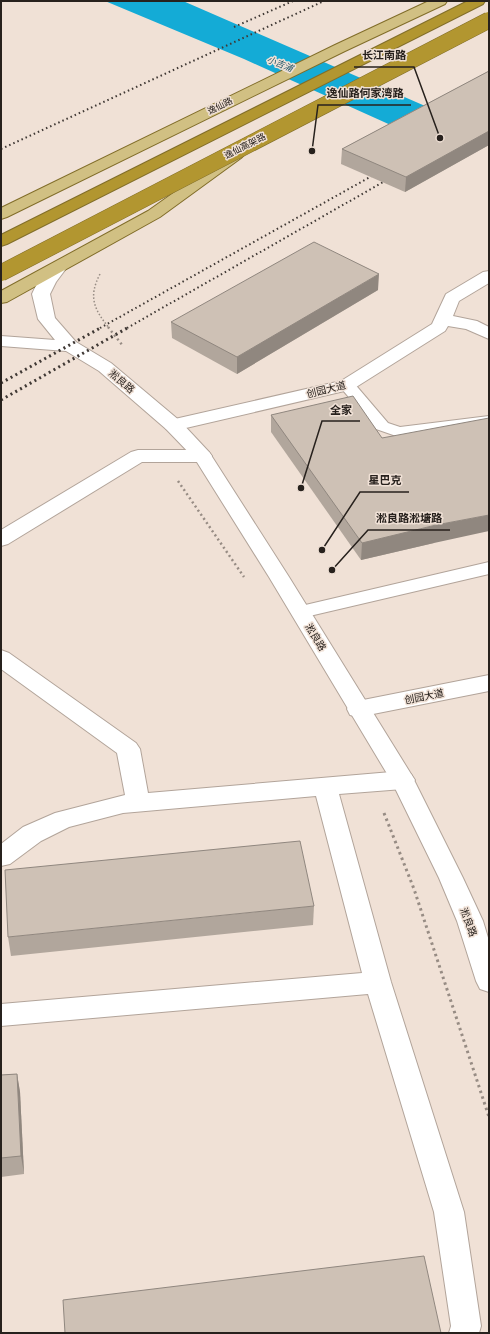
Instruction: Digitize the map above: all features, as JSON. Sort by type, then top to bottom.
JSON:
[{"type":"highway","points":[[1,241],[478,1]]},
{"type":"highway","name":"逸仙高架路","points":[[1,272],[489,20]]},
{"type":"main road","name":"逸仙路","points":[[1,214],[249,92],[440,1]]},
{"type":"main road","points":[[1,272],[237,154],[299,118],[389,71],[489,25]]},
{"type":"main road","points":[[1,298],[154,214],[237,154]]},
{"type":"street","name":"淞良路","points":[[60,266],[48,280],[41,294],[47,319],[70,346],[105,367],[173,425],[202,456],[301,612],[402,780],[451,878],[470,921],[489,981]]},
{"type":"street","name":"创园大道","points":[[173,425],[347,385],[439,327],[452,298],[489,276]]},
{"type":"street","points":[[442,319],[471,325],[489,334]]},
{"type":"street","name":"淞良路","points":[[1,341],[70,346]]},
{"type":"street","points":[[1,539],[138,456],[202,456]]},
{"type":"street","points":[[1,658],[128,749],[138,803]]},
{"type":"street","name":"创园大道","points":[[358,709],[489,683]]},
{"type":"street","points":[[1,857],[32,834],[63,819],[123,804],[402,780]]},
{"type":"street","points":[[325,787],[378,982],[449,1212],[466,1326],[464,1333]]},
{"type":"street","points":[[1,1015],[378,982]]},
{"type":"lane","points":[[347,385],[382,426],[399,432],[489,421]]},
{"type":"lane","points":[[301,612],[489,568]]},
{"type":"path","points":[[102,269],[93,287],[96,311],[124,347]]},
{"type":"water","name":"小吉浦","points":[[105,1],[183,1],[439,112],[404,131],[244,59]]},
{"type":"building","points":[[489,71],[489,131],[406,177],[342,149]]},
{"type":"building","points":[[314,242],[379,274],[237,357],[171,322]]},
{"type":"building","points":[[353,396],[382,438],[489,418],[489,515],[436,525],[362,543],[271,415]]},
{"type":"building","points":[[300,841],[314,906],[8,937],[5,870]]},
{"type":"building","points":[[17,1074],[21,1156],[1,1158],[1,1075]]},
{"type":"building","points":[[424,1256],[441,1333],[65,1333],[63,1300]]},
{"type":"railway","points":[[234,27],[293,1]]},
{"type":"railway","points":[[1,149],[324,1]]},
{"type":"railway","points":[[100,328],[379,172]]},
{"type":"railway","points":[[127,328],[392,177]]},
{"type":"railway","points":[[1,383],[102,327]]},
{"type":"railway","points":[[1,400],[129,327]]},
{"type":"place","name":"长江南路","points":[[440,138]]},
{"type":"place","name":"逸仙路何家湾路","points":[[312,151]]},
{"type":"place","name":"全家","points":[[301,488]]},
{"type":"place","name":"星巴克","points":[[322,550]]},
{"type":"place","name":"淞良路淞塘路","points":[[332,570]]}]
